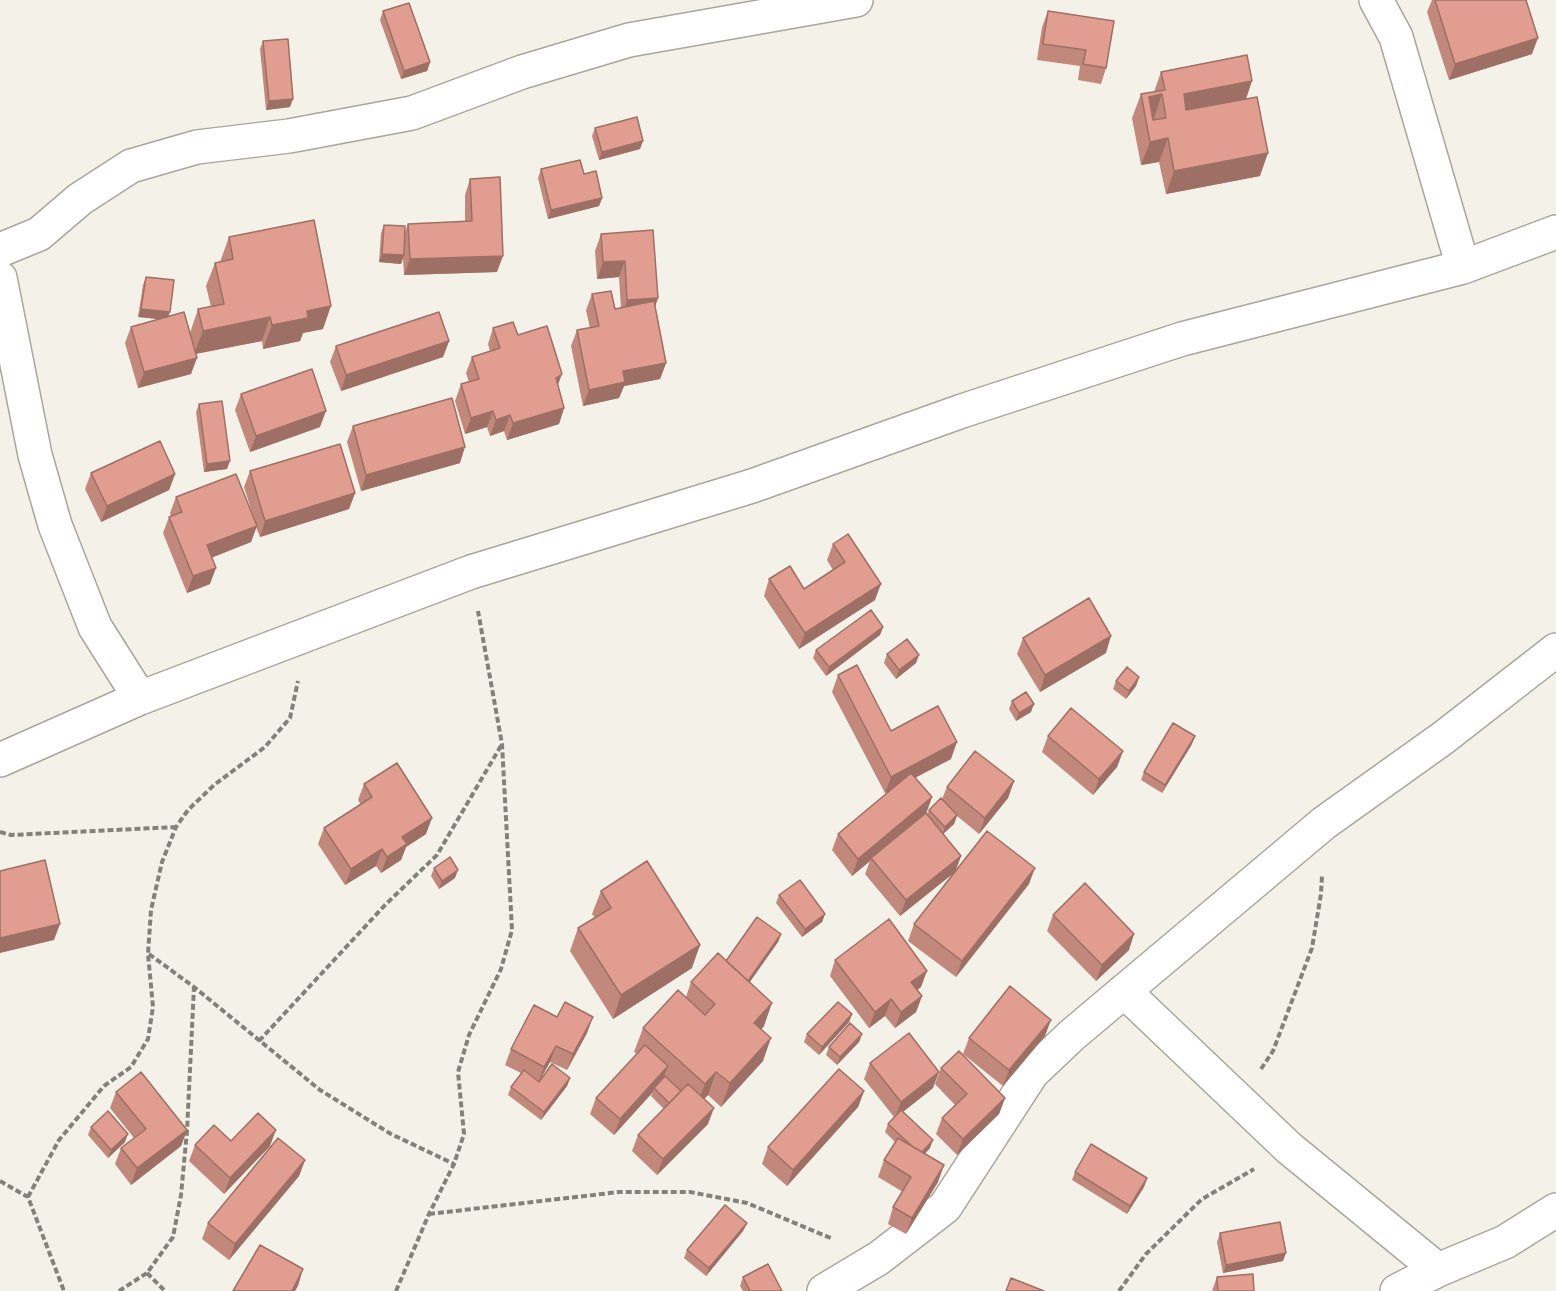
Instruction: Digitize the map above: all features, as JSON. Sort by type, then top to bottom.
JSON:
[{"type":"street","points":[[0,250],[39,234],[80,199],[131,166],[197,147],[289,136],[412,113],[522,72],[630,40],[856,0]]},
{"type":"street","points":[[1376,0],[1396,37],[1463,267]]},
{"type":"street","points":[[0,760],[141,698],[471,572],[752,486],[962,411],[1182,339],[1463,267],[1556,232]]},
{"type":"street","points":[[0,278],[35,455],[55,525],[95,627],[141,698]]},
{"type":"street","points":[[824,1291],[879,1258],[945,1207],[1032,1073],[1072,1035],[1324,823],[1443,738],[1556,650]]},
{"type":"street","points":[[1124,991],[1289,1148],[1438,1270]]},
{"type":"street","points":[[1397,1291],[1438,1270],[1505,1242],[1556,1210]]},
{"type":"path","points":[[396,1291],[429,1214],[454,1164],[464,1134],[458,1072],[469,1035],[501,969],[512,930],[502,744],[471,572]]},
{"type":"path","points":[[28,1197],[59,1140],[104,1086],[131,1067],[148,1040],[153,1007],[148,954],[151,910],[162,862],[176,826],[188,810],[214,785],[265,747],[290,718],[297,686],[303,635]]},
{"type":"path","points":[[259,1041],[386,904],[437,855],[502,744]]},
{"type":"path","points":[[1239,1102],[1273,1051],[1312,948],[1321,894],[1324,823]]},
{"type":"path","points":[[0,832],[11,835],[176,826]]},
{"type":"path","points":[[148,954],[194,987],[320,1090],[392,1134],[454,1164]]},
{"type":"path","points":[[119,1291],[147,1273],[174,1237],[181,1195],[187,1131],[194,987]]},
{"type":"path","points":[[1119,1291],[1146,1254],[1202,1199],[1289,1148]]},
{"type":"path","points":[[0,1180],[28,1197],[64,1291]]},
{"type":"path","points":[[429,1214],[620,1192],[690,1192],[747,1203],[879,1258]]},
{"type":"path","points":[[147,1273],[165,1291]]},
{"type":"building","points":[[1435,0],[1526,0],[1538,38],[1455,64]]},
{"type":"building","points":[[409,3],[430,62],[404,71],[383,11]]},
{"type":"building","points":[[1048,11],[1114,21],[1106,68],[1083,64],[1086,50],[1043,44]]},
{"type":"building","points":[[288,39],[293,99],[269,101],[263,41]]},
{"type":"building","points":[[1247,55],[1252,81],[1184,94],[1186,110],[1257,97],[1268,153],[1174,171],[1168,138],[1150,142],[1141,94],[1165,90],[1161,72]],"holes":[[[1162,94],[1166,118],[1153,120],[1149,97]]]},
{"type":"building","points":[[637,117],[643,141],[602,152],[595,128]]},
{"type":"building","points":[[580,160],[584,174],[596,171],[602,198],[551,210],[541,169]]},
{"type":"building","points":[[500,177],[503,256],[410,259],[408,224],[472,221],[470,179]]},
{"type":"building","points":[[314,220],[331,306],[307,311],[308,318],[272,325],[270,317],[203,331],[198,309],[224,304],[215,263],[233,259],[229,237]]},
{"type":"building","points":[[384,225],[405,226],[404,255],[382,254]]},
{"type":"building","points":[[653,230],[658,298],[627,300],[625,261],[603,262],[601,234]]},
{"type":"building","points":[[146,277],[174,280],[170,312],[141,309]]},
{"type":"building","points":[[611,291],[615,309],[654,301],[666,363],[623,371],[625,382],[589,390],[577,330],[599,326],[592,294]]},
{"type":"building","points":[[184,312],[197,358],[144,372],[131,327]]},
{"type":"building","points":[[439,312],[449,341],[346,375],[336,346]]},
{"type":"building","points":[[513,322],[518,335],[547,326],[562,374],[556,378],[564,408],[513,423],[510,415],[496,420],[493,411],[471,418],[461,384],[479,379],[472,357],[500,348],[493,328]]},
{"type":"building","points":[[312,369],[326,411],[256,436],[241,394]]},
{"type":"building","points":[[452,398],[465,447],[366,475],[353,426]]},
{"type":"building","points":[[222,401],[230,461],[207,464],[199,404]]},
{"type":"building","points":[[160,441],[175,474],[107,506],[91,473]]},
{"type":"building","points":[[340,444],[355,493],[265,521],[250,471]]},
{"type":"building","points":[[236,474],[257,526],[207,545],[216,568],[193,576],[169,517],[182,512],[176,497]]},
{"type":"building","points":[[848,534],[881,584],[805,633],[769,579],[790,566],[804,589],[845,562],[833,544]]},
{"type":"building","points":[[1089,598],[1111,636],[1045,675],[1023,638]]},
{"type":"building","points":[[871,610],[883,627],[829,667],[816,650]]},
{"type":"building","points":[[907,639],[919,655],[899,670],[887,654]]},
{"type":"building","points":[[857,665],[891,731],[938,706],[957,742],[891,777],[838,675]]},
{"type":"building","points":[[1127,667],[1139,677],[1129,691],[1116,681]]},
{"type":"building","points":[[1026,692],[1034,704],[1019,713],[1012,701]]},
{"type":"building","points":[[1071,708],[1123,751],[1099,779],[1048,736]]},
{"type":"building","points":[[1173,723],[1195,736],[1165,785],[1144,772]]},
{"type":"building","points":[[975,751],[1014,781],[985,818],[947,787]]},
{"type":"building","points":[[397,763],[432,818],[402,837],[407,844],[387,857],[382,849],[351,869],[324,828],[372,797],[364,784]]},
{"type":"building","points":[[911,773],[932,797],[858,859],[838,834]]},
{"type":"building","points":[[941,798],[957,815],[945,827],[929,810]]},
{"type":"building","points":[[926,813],[961,856],[906,900],[871,858]]},
{"type":"building","points":[[987,831],[1035,868],[962,961],[914,924]]},
{"type":"building","points":[[450,857],[458,870],[442,881],[434,868]]},
{"type":"building","points":[[45,860],[60,924],[0,938],[0,871]]},
{"type":"building","points":[[647,861],[700,945],[621,995],[578,928],[611,908],[601,891]]},
{"type":"building","points":[[800,880],[825,914],[805,929],[779,895]]},
{"type":"building","points":[[1085,883],[1134,934],[1102,965],[1053,915]]},
{"type":"building","points":[[757,917],[781,934],[748,981],[726,961]]},
{"type":"building","points":[[889,919],[927,971],[911,982],[922,996],[901,1012],[891,999],[875,1012],[835,960]]},
{"type":"building","points":[[718,953],[772,1003],[754,1023],[771,1038],[730,1083],[716,1072],[705,1084],[643,1028],[678,990],[705,1015],[715,1004],[691,982]]},
{"type":"building","points":[[1010,986],[1051,1020],[1009,1070],[969,1038]]},
{"type":"building","points":[[565,1002],[593,1017],[573,1054],[556,1046],[544,1067],[511,1049],[534,1005],[557,1017]]},
{"type":"building","points":[[838,1002],[852,1014],[822,1047],[807,1034]]},
{"type":"building","points":[[850,1023],[862,1034],[840,1057],[829,1047]]},
{"type":"building","points":[[909,1033],[939,1072],[901,1102],[870,1063]]},
{"type":"building","points":[[645,1045],[668,1066],[620,1119],[596,1098]]},
{"type":"building","points":[[959,1051],[1005,1098],[963,1139],[942,1118],[967,1094],[941,1068]]},
{"type":"building","points":[[552,1064],[570,1078],[544,1112],[511,1087],[524,1070],[539,1082]]},
{"type":"building","points":[[839,1069],[864,1091],[793,1170],[768,1147]]},
{"type":"building","points":[[141,1072],[187,1130],[137,1168],[121,1148],[146,1129],[116,1092]]},
{"type":"building","points":[[665,1076],[681,1091],[669,1103],[654,1088]]},
{"type":"building","points":[[688,1084],[714,1108],[663,1159],[638,1135]]},
{"type":"building","points":[[901,1110],[933,1140],[922,1152],[913,1147],[888,1124]]},
{"type":"building","points":[[108,1111],[128,1134],[111,1150],[91,1127]]},
{"type":"building","points":[[258,1113],[276,1130],[230,1178],[195,1145],[214,1125],[231,1141]]},
{"type":"building","points":[[278,1138],[305,1160],[235,1244],[208,1223]]},
{"type":"building","points":[[898,1138],[944,1165],[912,1218],[893,1207],[911,1177],[884,1160]]},
{"type":"building","points":[[1091,1144],[1147,1178],[1130,1206],[1075,1172]]},
{"type":"building","points":[[725,1205],[747,1223],[709,1268],[687,1250]]},
{"type":"building","points":[[1280,1222],[1286,1253],[1226,1265],[1220,1233]]},
{"type":"building","points":[[260,1245],[303,1269],[292,1291],[233,1291]]},
{"type":"building","points":[[768,1264],[782,1291],[750,1291],[743,1277]]},
{"type":"building","points":[[1253,1274],[1254,1291],[1218,1291],[1217,1277]]},
{"type":"building","points":[[1011,1278],[1044,1291],[1006,1291]]}]
